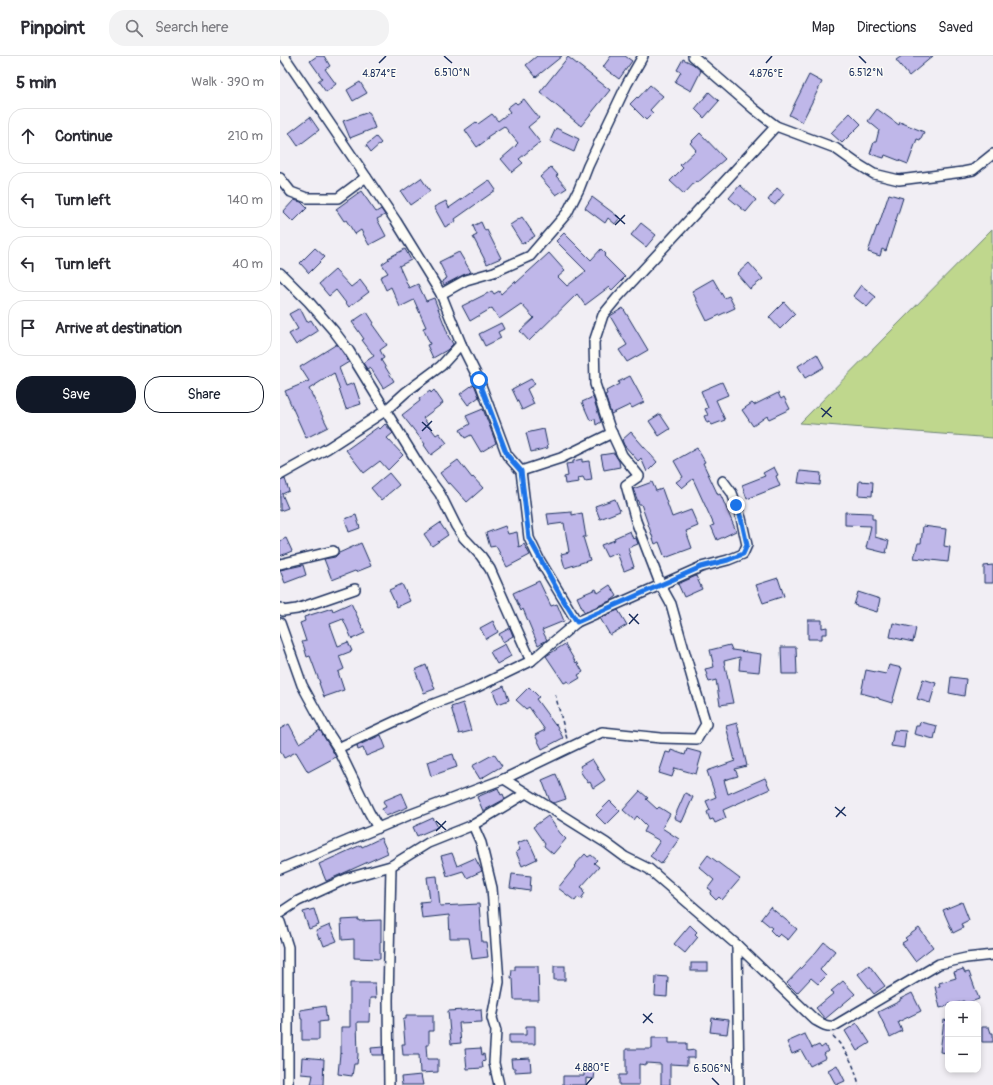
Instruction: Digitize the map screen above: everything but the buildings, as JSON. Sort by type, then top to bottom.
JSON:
[{"type":"street","points":[[284,56],[396,221],[441,294],[461,344],[479,380],[507,455],[521,471],[529,538],[551,579],[577,622]]},
{"type":"street","points":[[441,294],[466,280],[494,272],[530,256],[567,214],[600,140],[627,84],[643,56]]},
{"type":"street","points":[[693,56],[776,126],[835,148],[874,174],[899,180],[973,170],[993,154]]},
{"type":"street","points":[[280,869],[378,828],[504,779],[602,732],[661,738],[697,739],[704,729],[706,724],[671,604],[661,586],[636,521],[626,485],[639,476],[622,455],[612,433],[595,384],[594,342],[603,315],[617,298],[776,126]]},
{"type":"street","points":[[280,178],[291,192],[307,198],[338,198],[366,177]]},
{"type":"street","points":[[280,273],[309,302],[349,351],[418,466],[440,494],[456,526],[464,538],[482,556],[490,569],[531,662]]},
{"type":"street","points":[[280,475],[328,448],[385,411],[406,392],[441,366],[461,344]]},
{"type":"street","points":[[521,471],[561,458],[612,433]]},
{"type":"street","points":[[338,748],[428,706],[471,690],[531,662],[577,622],[701,567],[728,560],[743,554],[747,545],[741,518],[732,493],[723,481]]},
{"type":"street","points":[[280,564],[333,551]]},
{"type":"street","points":[[280,608],[283,611],[297,609],[355,589]]},
{"type":"street","points":[[280,623],[302,685],[338,748],[378,828]]},
{"type":"street","points":[[504,779],[626,857],[649,869],[737,945],[816,1020],[824,1025],[830,1027],[834,1026],[940,964],[966,958],[993,955]]},
{"type":"street","points":[[280,913],[298,901],[348,878],[392,866],[428,843],[473,825],[526,794]]},
{"type":"street","points":[[473,825],[481,843],[492,888],[499,982],[492,1018],[496,1031],[494,1063],[499,1085]]},
{"type":"street","points":[[389,1085],[388,993],[392,866]]},
{"type":"street","points":[[280,922],[288,947],[288,1085]]},
{"type":"street","points":[[737,945],[739,1085]]},
{"type":"path","points":[[555,694],[568,738],[564,750]]},
{"type":"path","points":[[824,1025],[845,1049],[859,1085]]},
{"type":"green space","points":[[992,229],[993,438],[800,423]]},
{"type":"route","points":[[479,380],[507,455],[521,471],[529,538],[559,593],[577,622],[701,567],[716,564],[743,554],[747,545],[741,518],[736,505]]}]
